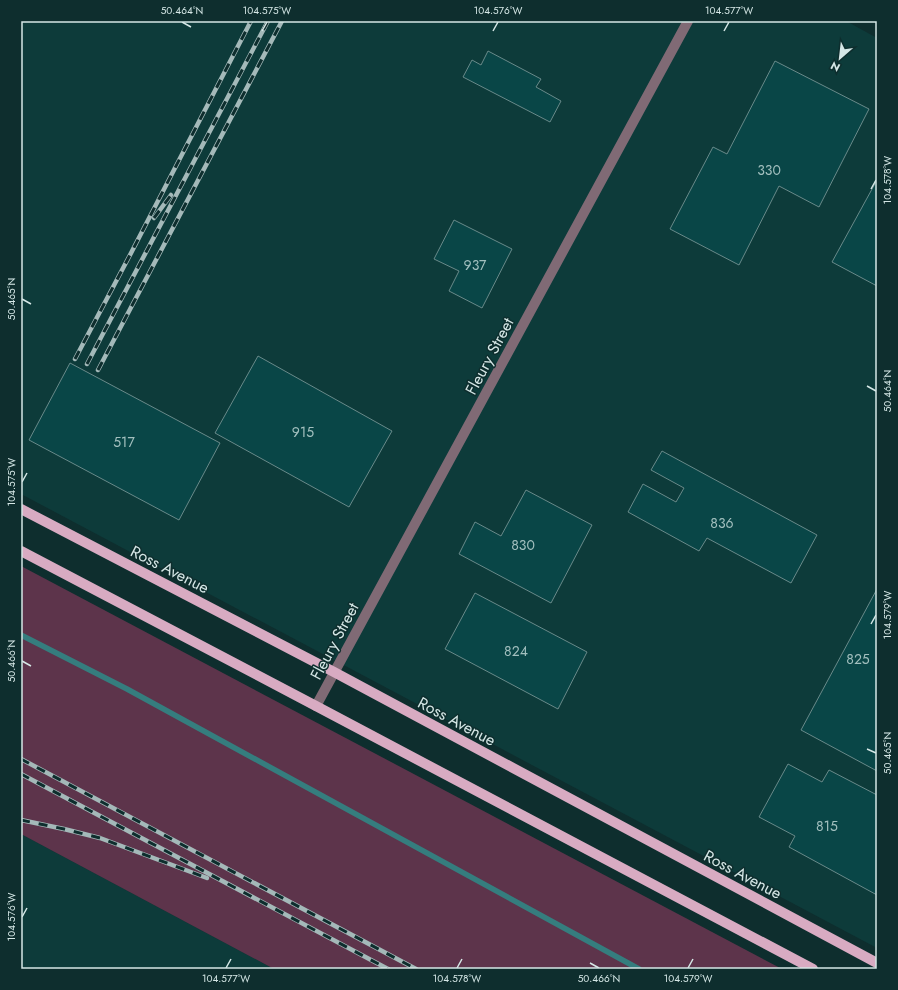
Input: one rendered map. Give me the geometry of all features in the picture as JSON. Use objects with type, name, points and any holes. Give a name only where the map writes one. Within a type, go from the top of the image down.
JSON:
[{"type":"main road","name":"Ross Avenue","points":[[21,509],[334,672],[877,963]]},
{"type":"main road","points":[[21,551],[813,969]]},
{"type":"street","name":"Fleury Street","points":[[316,706],[688,21]]},
{"type":"shaded area","points":[[21,21],[846,21],[877,38],[877,948],[21,494]]},
{"type":"shaded area","points":[[21,566],[782,969],[274,969],[21,834]]},
{"type":"shaded area","points":[[21,834],[274,969],[21,969]]},
{"type":"building","points":[[488,51],[541,79],[536,87],[561,101],[550,122],[463,77],[472,60],[481,65]]},
{"type":"building","points":[[775,61],[869,109],[819,207],[779,186],[739,265],[670,229],[713,147],[727,154]]},
{"type":"building","points":[[877,180],[877,286],[832,262]]},
{"type":"building","points":[[454,220],[512,249],[482,308],[449,291],[459,271],[434,259]]},
{"type":"building","points":[[258,356],[392,431],[349,507],[215,433]]},
{"type":"building","points":[[70,363],[220,443],[179,520],[29,440]]},
{"type":"building","points":[[662,451],[817,535],[791,583],[707,538],[699,551],[628,512],[643,484],[676,502],[684,488],[651,470]]},
{"type":"building","points":[[526,490],[592,525],[551,603],[459,554],[475,522],[501,536]]},
{"type":"building","points":[[877,589],[877,771],[801,730]]},
{"type":"building","points":[[475,593],[587,652],[558,709],[445,649]]},
{"type":"building","points":[[788,764],[822,782],[829,770],[877,795],[877,895],[789,847],[795,836],[759,817]]},
{"type":"waterway","points":[[21,635],[127,689],[639,969]]},
{"type":"railway","points":[[75,359],[251,21]]},
{"type":"railway","points":[[87,364],[268,21]]},
{"type":"railway","points":[[98,370],[282,21]]},
{"type":"railway","points":[[154,218],[171,195]]},
{"type":"railway","points":[[21,759],[416,969]]},
{"type":"railway","points":[[21,774],[388,969]]},
{"type":"railway","points":[[21,820],[100,838],[207,878]]}]
